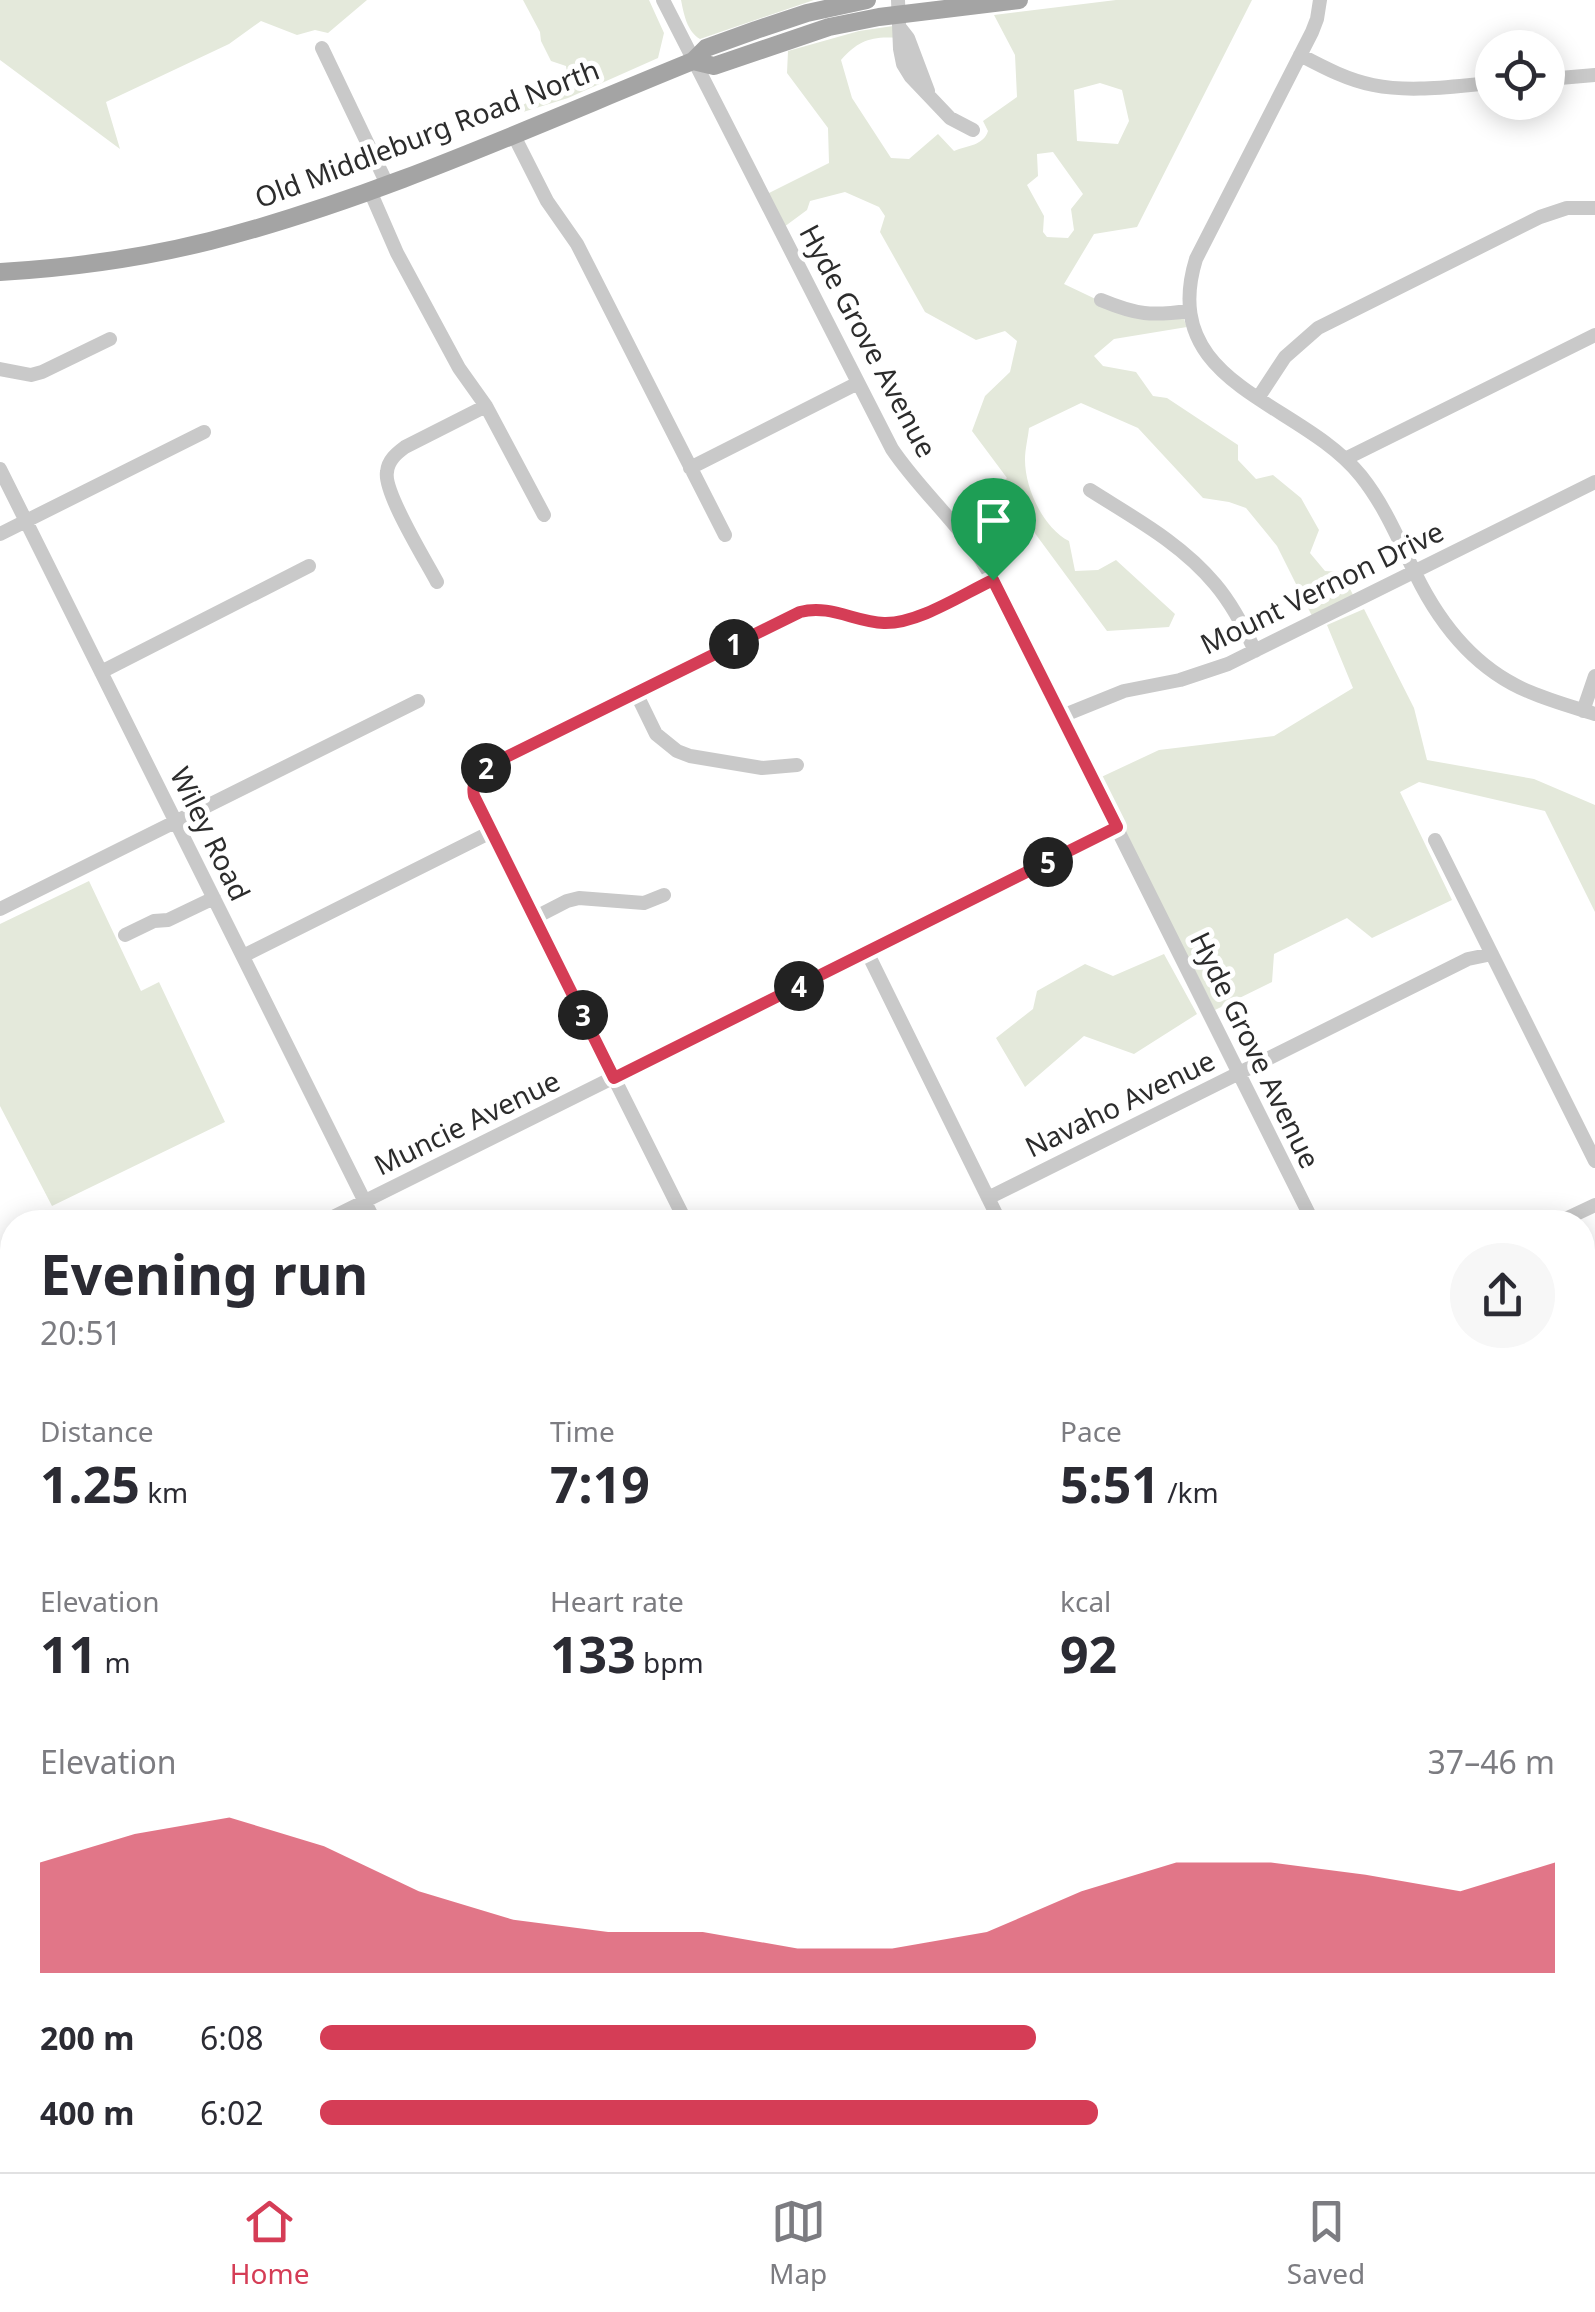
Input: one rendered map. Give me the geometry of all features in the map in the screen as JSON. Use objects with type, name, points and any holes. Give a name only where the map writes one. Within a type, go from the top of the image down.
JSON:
[{"type":"main road","name":"Old Middleburg Road North","points":[[0,272],[52,269],[189,246],[288,219],[378,188],[693,61],[706,48],[807,13],[867,0]]},
{"type":"main road","name":"Old Middleburg Road North","points":[[693,61],[714,66],[828,27],[1019,0]]},
{"type":"street","name":"Hyde Grove Avenue","points":[[663,0],[878,423],[908,473],[971,542],[993,580],[1307,1210]]},
{"type":"street","points":[[1320,0],[1317,18],[1300,55],[1190,276],[1189,311],[1199,342],[1228,378],[1318,436],[1360,475],[1385,512],[1442,622],[1476,659],[1526,691],[1589,712],[1595,676]]},
{"type":"street","points":[[899,14],[901,56],[911,76],[950,118],[973,130]]},
{"type":"street","points":[[322,48],[378,188],[388,233],[458,368],[486,406],[544,515]]},
{"type":"street","points":[[1300,55],[1372,85],[1424,88],[1475,84]]},
{"type":"street","points":[[1565,77],[1595,75]]},
{"type":"street","points":[[512,134],[576,244],[725,535]]},
{"type":"street","points":[[1258,398],[1300,341],[1335,318],[1540,217],[1567,208],[1595,208]]},
{"type":"street","points":[[1101,300],[1152,316],[1189,311]]},
{"type":"street","points":[[1345,459],[1595,336]]},
{"type":"street","points":[[0,369],[42,372],[110,339]]},
{"type":"street","points":[[690,468],[858,383]]},
{"type":"street","points":[[436,582],[389,490],[387,470],[406,446],[486,406]]},
{"type":"street","points":[[0,534],[204,432]]},
{"type":"street","name":"Wiley Road","points":[[0,468],[368,1210]]},
{"type":"street","name":"Mount Vernon Drive","points":[[1062,716],[1124,690],[1208,672],[1595,482]]},
{"type":"street","points":[[1090,490],[1154,530],[1196,563],[1231,605],[1255,650]]},
{"type":"street","points":[[101,672],[309,566]]},
{"type":"street","points":[[680,1210],[491,832],[474,796],[474,781],[482,769],[800,612],[820,608],[880,623],[904,621],[993,580]]},
{"type":"street","points":[[636,693],[656,734],[677,751],[762,768],[797,764]]},
{"type":"street","points":[[0,909],[418,701]]},
{"type":"street","name":"Muncie Avenue","points":[[347,1210],[1117,827]]},
{"type":"street","points":[[243,956],[491,832]]},
{"type":"street","points":[[1435,840],[1595,1160]]},
{"type":"street","points":[[534,918],[579,898],[644,903],[664,896]]},
{"type":"street","points":[[125,935],[214,898]]},
{"type":"street","points":[[867,952],[994,1210]]},
{"type":"street","name":"Navaho Avenue","points":[[988,1198],[1468,960],[1492,954]]},
{"type":"shaded area","points":[[0,0],[367,0],[328,33],[315,30],[297,35],[261,21],[229,44],[106,102],[120,149],[0,60]]},
{"type":"shaded area","points":[[523,0],[649,0],[664,33],[658,58],[568,98],[520,113],[517,108],[568,81],[566,66],[551,61]]},
{"type":"shaded area","points":[[681,0],[814,0],[700,39],[689,27]]},
{"type":"shaded area","points":[[1116,0],[1252,0],[1137,227],[1094,234],[1064,284],[1127,314],[1183,317],[1187,327],[1114,339],[1094,356],[1103,366],[1136,372],[1153,396],[1167,398],[1238,445],[1238,460],[1256,479],[1273,475],[1301,498],[1319,530],[1310,553],[1325,571],[1342,572],[1353,595],[1312,616],[1277,546],[1246,508],[1203,498],[1138,428],[1081,403],[1029,428],[1025,460],[1032,495],[1051,527],[1069,541],[1075,571],[1098,570],[1116,560],[1175,614],[1169,627],[1107,631],[1020,513],[995,522],[976,540],[957,519],[1007,478],[972,431],[985,396],[1010,372],[1017,341],[1005,331],[976,340],[925,312],[880,232],[885,216],[879,207],[845,192],[810,201],[807,210],[784,227],[767,194],[829,163],[828,128],[787,73],[788,51],[859,31],[893,26],[897,38],[866,41],[841,60],[852,98],[891,158],[909,159],[938,134],[954,151],[979,142],[988,131],[983,121],[1017,97],[1015,55],[994,15]],"holes":[[[1100,83],[1122,90],[1129,121],[1118,144],[1077,141],[1074,90]],[[1053,152],[1083,194],[1071,209],[1074,230],[1068,238],[1047,237],[1043,232],[1044,216],[1027,185],[1038,176],[1037,154]]]},
{"type":"shaded area","points":[[1364,609],[1414,708],[1427,760],[1534,779],[1595,805],[1595,912],[1545,811],[1419,782],[1400,792],[1452,900],[1372,938],[1347,918],[1274,954],[1272,982],[1215,1010],[1097,779],[1159,750],[1274,736],[1353,688],[1327,625]]},
{"type":"shaded area","points":[[89,881],[141,991],[159,982],[225,1122],[52,1206],[0,1106],[0,924]]},
{"type":"shaded area","points":[[1164,954],[1197,1014],[1134,1054],[1084,1036],[1025,1087],[996,1038],[1033,1009],[1037,991],[1085,964],[1113,976]]},
{"type":"route","points":[[993,580],[1117,827],[614,1078],[474,796],[477,775],[482,769],[800,612],[820,608],[893,623],[913,618],[993,580]]}]
